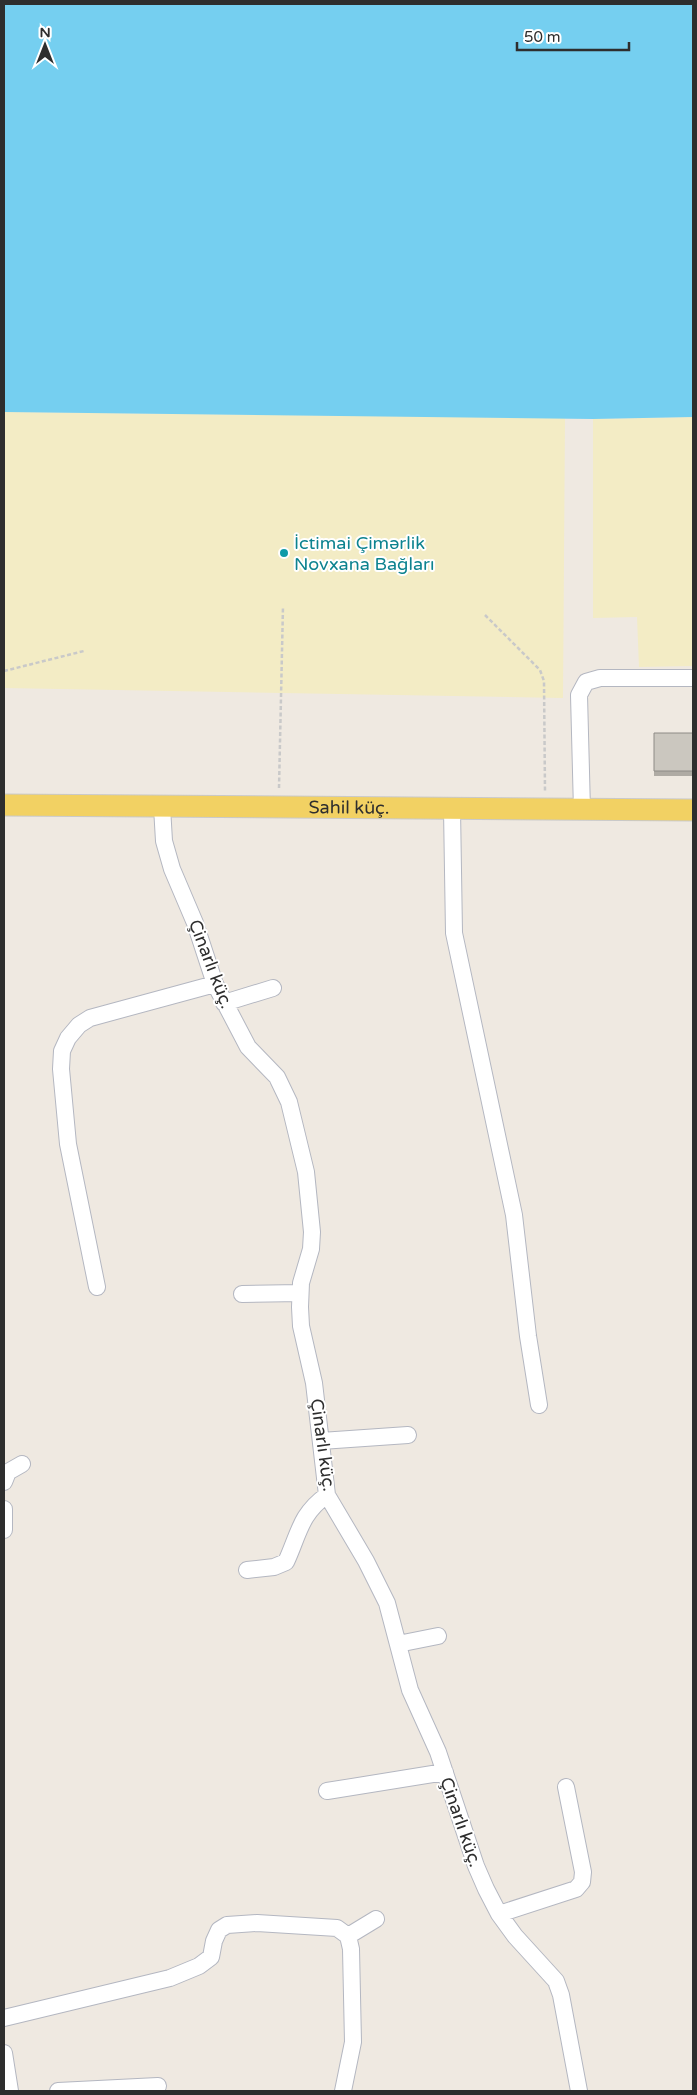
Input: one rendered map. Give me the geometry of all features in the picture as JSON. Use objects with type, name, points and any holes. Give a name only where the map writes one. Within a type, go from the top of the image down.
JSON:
[{"type":"main road","name":"Sahil küç.","points":[[4,805],[693,810]]},
{"type":"street","points":[[582,810],[579,695],[586,682],[600,678],[693,678]]},
{"type":"street","name":"Çinarlı küç.","points":[[162,807],[164,841],[172,869],[196,923],[215,984],[248,1047],[276,1077],[289,1102],[306,1172],[312,1232],[311,1249],[300,1293],[301,1326],[314,1383],[328,1495],[379,1586],[390,1612],[410,1690],[445,1772],[476,1866],[499,1914],[515,1936],[556,1981],[563,2004],[579,2091]]},
{"type":"street","points":[[452,809],[454,933],[514,1215],[528,1336],[540,1405]]},
{"type":"street","points":[[97,1287],[68,1144],[61,1069],[62,1051],[79,1024],[90,1018],[215,984]]},
{"type":"street","points":[[224,1002],[273,988]]},
{"type":"street","points":[[242,1294],[300,1293]]},
{"type":"street","points":[[321,1441],[408,1435]]},
{"type":"street","points":[[4,1482],[8,1472],[22,1464]]},
{"type":"street","points":[[247,1570],[274,1567],[286,1562],[307,1514],[316,1503],[328,1495]]},
{"type":"street","points":[[4,1509],[4,1530]]},
{"type":"street","points":[[398,1644],[438,1636]]},
{"type":"street","points":[[328,1791],[445,1772]]},
{"type":"street","points":[[499,1914],[576,1889],[582,1882],[583,1872],[566,1787]]},
{"type":"street","points":[[348,1936],[376,1919]]},
{"type":"street","points":[[4,2018],[170,1978],[198,1966],[211,1957],[214,1941],[219,1930],[227,1925],[258,1923],[337,1928],[348,1936],[351,1949],[354,2042],[343,2091]]},
{"type":"street","points":[[4,2054],[10,2091]]},
{"type":"street","points":[[58,2091],[158,2086]]},
{"type":"path","points":[[279,807],[283,606]]},
{"type":"path","points":[[484,615],[540,670],[544,681],[545,809]]},
{"type":"path","points":[[4,670],[84,650]]},
{"type":"sand","name":"İctimai Çimərlik Novxana Bağları","points":[[4,412],[565,418],[563,698],[4,688]]},
{"type":"sand","points":[[693,417],[693,666],[639,667],[637,617],[593,618],[593,419]]},
{"type":"water","points":[[4,4],[693,4],[693,417],[593,419],[4,412]]},
{"type":"building","points":[[654,733],[693,733],[693,771],[654,771]]},
{"type":"place","name":"İctimai Çimərlik Novxana Bağları","points":[[284,553]]}]
